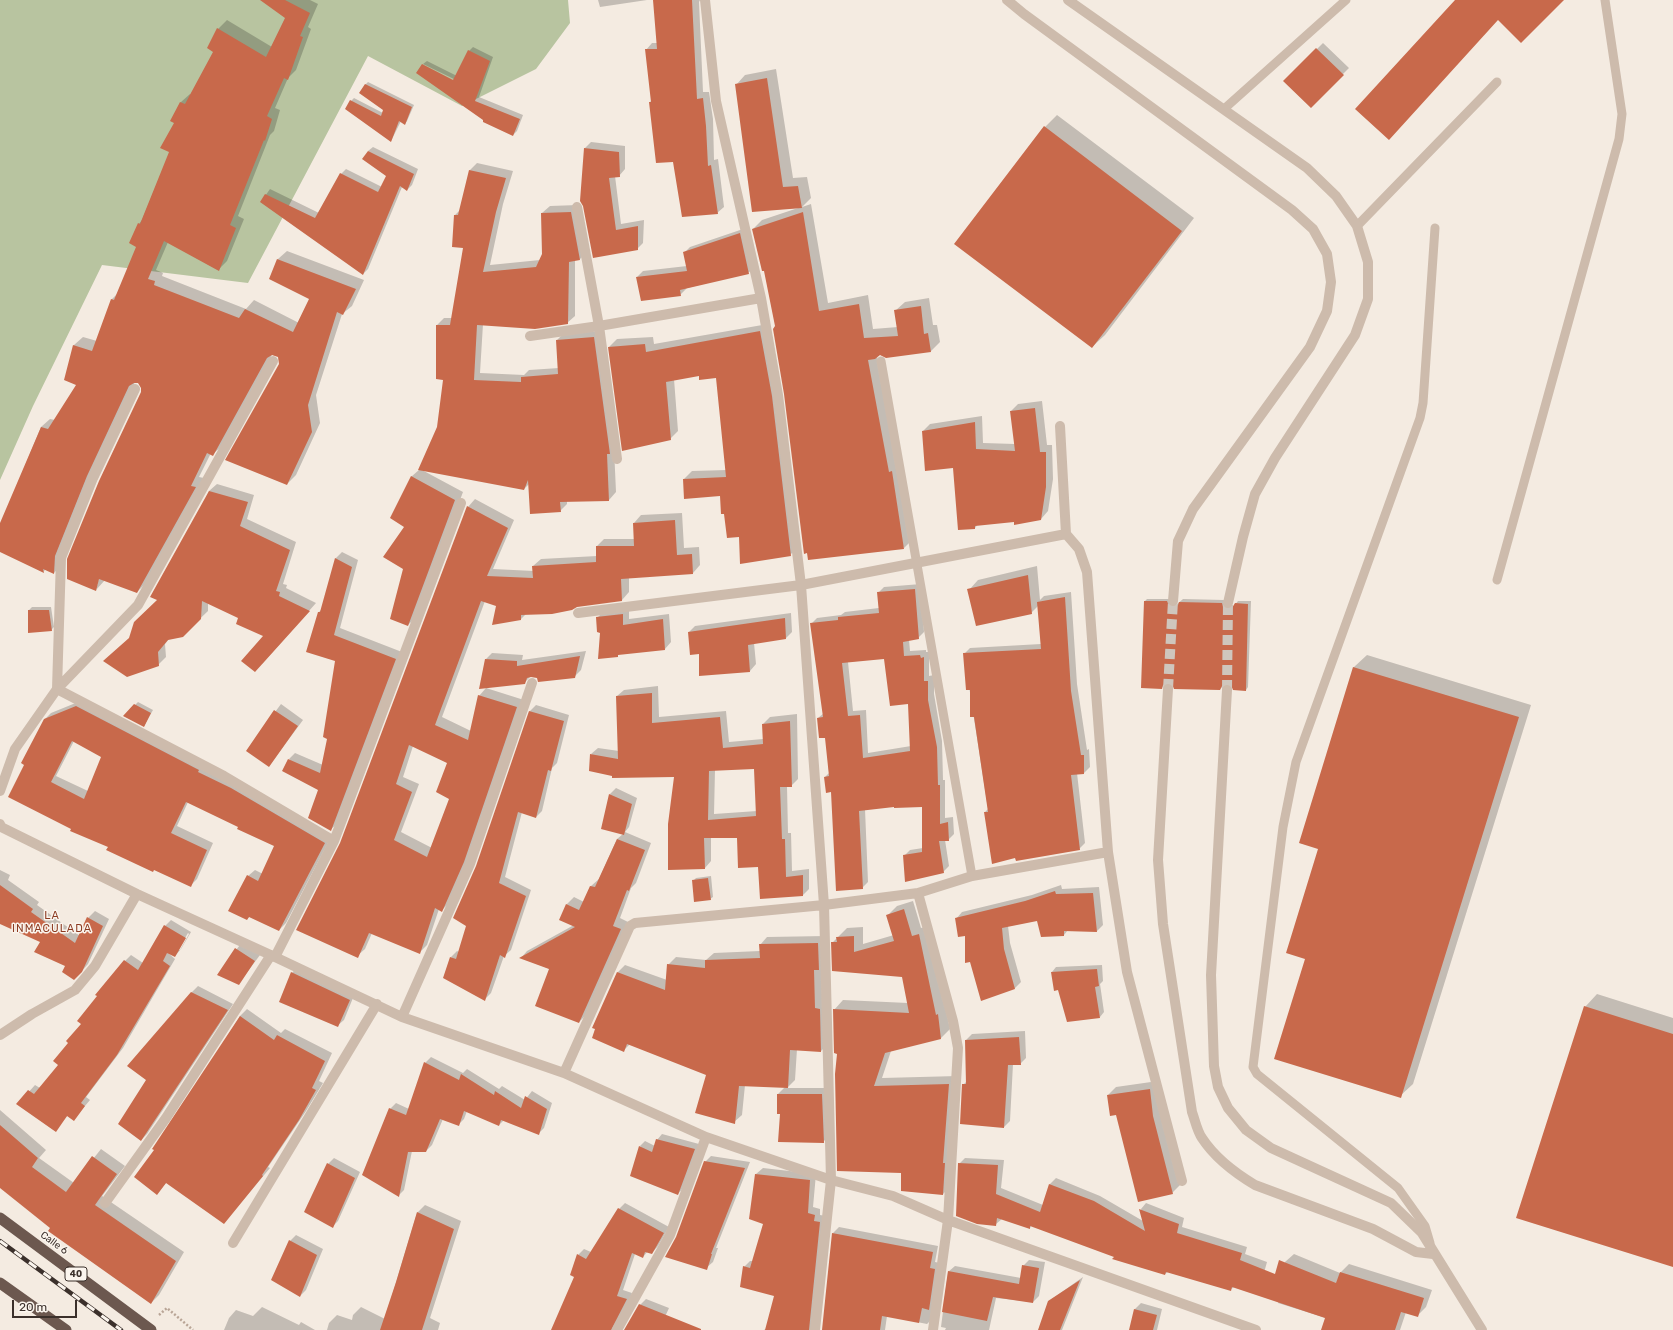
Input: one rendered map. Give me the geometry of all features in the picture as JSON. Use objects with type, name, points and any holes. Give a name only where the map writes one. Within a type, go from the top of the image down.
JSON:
[{"type":"highway","name":"Calle 6","points":[[0,1218],[151,1330]]},
{"type":"highway","points":[[0,1283],[66,1330]]},
{"type":"street","points":[[705,0],[716,101],[761,298],[778,395],[802,585],[824,905],[831,1180],[815,1330]]},
{"type":"street","points":[[1007,0],[1292,210],[1313,229],[1327,254],[1331,282],[1327,311],[1310,347],[1193,509],[1178,541],[1173,601]]},
{"type":"street","points":[[1068,0],[1307,168],[1336,196],[1358,226],[1368,262],[1368,299],[1355,335],[1275,458],[1255,494],[1243,537],[1228,603]]},
{"type":"street","points":[[577,207],[599,326],[617,459]]},
{"type":"street","points":[[530,336],[599,326],[761,298]]},
{"type":"street","points":[[0,791],[15,749],[57,689],[138,605],[273,361]]},
{"type":"street","points":[[57,689],[61,558],[93,478],[135,389]]},
{"type":"street","points":[[1060,426],[1066,534],[1079,549],[1087,572],[1108,852],[1127,972],[1182,1181]]},
{"type":"street","points":[[105,1203],[166,1118],[273,956],[334,841],[461,503]]},
{"type":"street","points":[[578,613],[802,585],[1066,534]]},
{"type":"street","points":[[402,1017],[470,864],[532,683]]},
{"type":"street","points":[[57,689],[224,776],[334,841]]},
{"type":"street","points":[[1168,689],[1158,860],[1163,924],[1192,1112],[1202,1138],[1218,1157],[1237,1174],[1255,1185],[1373,1229],[1416,1252],[1433,1254]]},
{"type":"street","points":[[1227,690],[1211,975],[1214,1066],[1218,1087],[1228,1108],[1246,1130],[1271,1148],[1391,1203],[1422,1233],[1433,1254],[1482,1330]]},
{"type":"street","points":[[0,824],[1,827],[137,894],[377,1004],[402,1017],[564,1073],[706,1137],[831,1180],[893,1196],[948,1220],[1256,1330]]},
{"type":"street","points":[[564,1073],[630,926],[635,923],[824,905],[918,893],[972,876],[1108,852]]},
{"type":"street","points":[[918,893],[953,1021],[958,1048],[948,1220],[933,1330]]},
{"type":"street","points":[[0,1034],[75,990],[95,966],[137,894]]},
{"type":"street","points":[[233,1243],[377,1004]]},
{"type":"street","points":[[617,1330],[670,1235],[706,1137]]},
{"type":"lane","points":[[1224,109],[1346,0]]},
{"type":"lane","points":[[1497,580],[1619,139],[1622,114],[1605,0]]},
{"type":"lane","points":[[1358,226],[1497,82]]},
{"type":"lane","points":[[1433,1254],[1425,1226],[1398,1188],[1257,1074],[1253,1067],[1283,827],[1296,762],[1420,418],[1423,403],[1435,228]]},
{"type":"lane","points":[[881,361],[972,876]]},
{"type":"path","points":[[167,1308],[193,1330]]},
{"type":"green space","points":[[0,0],[568,0],[570,23],[536,69],[462,106],[368,56],[248,283],[102,265],[33,406],[0,480]]},
{"type":"building","points":[[260,0],[285,0],[310,13],[300,36],[303,37],[288,80],[284,78],[267,116],[272,119],[265,141],[264,140],[230,225],[236,228],[219,271],[164,241],[148,279],[155,281],[154,285],[239,318],[245,309],[293,332],[309,299],[269,279],[277,259],[356,289],[343,315],[337,312],[308,405],[312,432],[287,485],[225,460],[279,364],[278,357],[272,355],[267,358],[213,456],[207,453],[191,486],[196,487],[137,593],[99,579],[96,591],[67,579],[67,559],[99,481],[141,392],[141,388],[138,383],[134,383],[129,386],[87,476],[55,556],[54,574],[43,569],[44,573],[0,552],[0,523],[41,427],[48,429],[76,385],[64,380],[73,345],[92,351],[111,299],[114,300],[136,247],[129,243],[138,223],[140,224],[169,152],[160,148],[174,123],[170,121],[180,102],[185,104],[213,52],[207,48],[217,28],[266,57],[285,18]]},
{"type":"building","points":[[653,0],[692,0],[697,99],[703,98],[708,166],[711,165],[718,214],[682,217],[673,162],[656,163],[645,49],[657,49]]},
{"type":"building","points":[[1455,0],[1564,0],[1521,43],[1498,20],[1389,140],[1355,109]]},
{"type":"building","points":[[1316,48],[1344,75],[1311,108],[1283,81]]},
{"type":"building","points":[[468,50],[490,61],[475,101],[520,119],[513,136],[483,122],[483,120],[416,73],[422,64],[453,80]]},
{"type":"building","points":[[767,78],[783,187],[798,186],[802,208],[752,212],[735,84]]},
{"type":"building","points":[[365,84],[412,107],[405,125],[399,121],[391,142],[345,109],[350,100],[381,116],[383,110],[359,93]]},
{"type":"building","points":[[1044,126],[1182,231],[1092,348],[954,244]]},
{"type":"building","points":[[584,148],[619,152],[620,177],[609,178],[616,230],[638,226],[638,250],[593,258],[583,206],[580,201]]},
{"type":"building","points":[[368,151],[414,174],[407,191],[400,186],[363,275],[260,202],[265,194],[315,218],[340,173],[378,192],[386,176],[362,159]]},
{"type":"building","points":[[469,170],[506,178],[496,212],[483,272],[536,267],[542,254],[541,213],[571,212],[580,260],[569,262],[568,324],[535,329],[477,325],[474,380],[521,382],[521,377],[558,374],[556,340],[594,337],[610,454],[607,454],[609,501],[560,502],[561,512],[530,514],[528,480],[524,490],[418,470],[437,427],[443,380],[436,379],[436,325],[450,325],[463,248],[452,247],[454,215],[458,215]]},
{"type":"building","points":[[803,212],[819,311],[859,304],[864,338],[898,336],[894,310],[921,306],[924,334],[928,333],[931,352],[886,358],[880,355],[875,359],[868,360],[889,472],[892,471],[904,549],[808,560],[807,553],[804,554],[784,394],[773,329],[775,326],[764,271],[762,271],[752,229]]},
{"type":"building","points":[[740,233],[749,274],[680,290],[681,296],[641,301],[636,277],[687,271],[683,252]]},
{"type":"building","points":[[760,331],[772,396],[791,556],[740,564],[739,537],[727,538],[724,514],[721,514],[720,496],[684,499],[683,479],[726,477],[716,378],[699,380],[699,376],[666,382],[671,440],[622,451],[608,347],[645,344],[646,352]]},
{"type":"building","points":[[1035,408],[1040,452],[1046,452],[1046,487],[1041,520],[1014,525],[1014,522],[975,526],[975,529],[958,530],[953,468],[925,471],[922,431],[975,422],[976,449],[1015,451],[1010,411]]},
{"type":"building","points":[[411,476],[455,500],[408,626],[390,619],[403,569],[383,557],[404,527],[390,518]]},
{"type":"building","points":[[209,491],[248,502],[240,526],[290,550],[276,591],[280,592],[279,596],[310,611],[255,672],[241,661],[263,636],[236,624],[238,618],[202,601],[201,619],[183,637],[168,640],[158,652],[159,666],[127,677],[103,661],[129,638],[134,622],[157,600],[150,597]]},
{"type":"building","points":[[467,506],[508,528],[487,576],[533,578],[532,566],[596,562],[596,546],[634,546],[633,523],[675,520],[677,555],[692,554],[693,574],[621,579],[622,601],[577,607],[572,610],[552,614],[521,615],[521,620],[492,625],[496,606],[481,601],[435,725],[468,740],[478,695],[517,707],[464,862],[442,912],[435,908],[420,954],[369,933],[358,958],[296,930],[340,843]],"holes":[[[409,745],[447,763],[436,792],[449,799],[427,857],[394,840],[412,792],[396,784]]]},
{"type":"building","points":[[335,558],[352,567],[334,635],[396,659],[331,831],[308,818],[318,790],[282,771],[288,759],[320,773],[327,739],[323,737],[335,661],[306,652],[318,612],[320,612]]},
{"type":"building","points":[[1028,575],[1032,614],[976,626],[967,589]]},
{"type":"building","points":[[915,589],[919,639],[903,642],[904,656],[920,655],[921,658],[924,657],[924,681],[928,681],[928,700],[937,747],[938,785],[940,785],[940,824],[948,822],[949,841],[939,841],[944,873],[905,882],[903,855],[922,852],[922,807],[894,807],[859,811],[863,889],[836,891],[831,792],[826,793],[824,777],[829,776],[825,738],[819,738],[817,718],[823,717],[810,623],[838,620],[838,617],[879,613],[877,592]],"holes":[[[884,659],[890,706],[908,704],[910,751],[863,758],[860,715],[848,716],[842,663]]]},
{"type":"building","points":[[1065,597],[1071,691],[1081,755],[1084,755],[1084,774],[1071,775],[1080,850],[1016,861],[1015,858],[992,864],[984,812],[988,812],[974,717],[970,717],[970,690],[966,690],[963,653],[1041,649],[1037,602]]},
{"type":"building","points":[[1144,601],[1167,601],[1169,606],[1173,607],[1178,605],[1179,602],[1222,603],[1223,607],[1227,609],[1232,608],[1235,603],[1248,604],[1246,691],[1233,690],[1231,685],[1227,684],[1222,686],[1220,690],[1174,689],[1172,684],[1168,683],[1163,685],[1162,689],[1141,688]]},
{"type":"building","points":[[28,610],[49,610],[52,631],[28,633]]},
{"type":"building","points":[[623,614],[623,625],[663,619],[665,650],[618,655],[618,657],[598,659],[600,633],[597,632],[596,617]]},
{"type":"building","points":[[785,618],[786,639],[748,645],[750,672],[699,676],[699,654],[690,655],[688,632]]},
{"type":"building","points":[[580,656],[575,678],[538,682],[537,678],[531,677],[527,678],[525,684],[479,689],[485,659],[517,661],[517,666]]},
{"type":"building","points":[[1353,667],[1519,717],[1401,1098],[1274,1059],[1305,959],[1286,953],[1318,849],[1299,843]]},
{"type":"building","points":[[652,693],[652,723],[720,717],[723,748],[763,744],[762,724],[790,721],[792,787],[780,787],[782,839],[785,839],[786,877],[803,875],[803,896],[760,899],[758,867],[738,868],[737,838],[704,838],[705,869],[668,870],[668,824],[674,777],[612,778],[612,776],[589,771],[590,754],[618,759],[616,696]],"holes":[[[754,769],[756,816],[708,820],[709,771]]]},
{"type":"building","points":[[134,704],[151,713],[144,727],[123,716]]},
{"type":"building","points":[[76,706],[199,770],[198,772],[231,788],[325,843],[279,931],[249,917],[247,920],[228,911],[247,875],[258,881],[274,846],[237,829],[238,827],[186,802],[171,833],[207,850],[191,887],[154,870],[153,872],[106,850],[108,847],[70,831],[71,829],[8,797],[24,765],[21,763],[44,719]],"holes":[[[72,741],[101,757],[84,799],[51,782]]]},
{"type":"building","points":[[274,710],[298,726],[269,767],[246,751]]},
{"type":"building","points":[[529,711],[564,721],[551,771],[548,770],[536,818],[518,812],[499,883],[526,896],[505,958],[500,955],[485,1001],[443,978],[450,957],[456,959],[466,926],[453,918],[476,866]]},
{"type":"building","points":[[609,794],[632,804],[624,835],[601,829]]},
{"type":"building","points":[[617,839],[645,850],[613,926],[621,929],[579,1023],[535,1006],[549,969],[519,958],[575,927],[559,920],[566,904],[579,910],[590,886],[595,887]]},
{"type":"building","points":[[708,878],[711,900],[694,902],[692,880]]},
{"type":"building","points":[[0,885],[33,909],[31,912],[75,943],[87,917],[103,926],[82,972],[74,980],[62,972],[65,966],[34,952],[40,942],[0,924]]},
{"type":"building","points":[[1055,891],[1056,894],[1093,893],[1097,932],[1064,931],[1064,936],[1041,937],[1037,921],[1002,928],[1004,949],[1015,989],[981,1001],[970,962],[965,963],[965,936],[958,937],[955,918],[1025,901]]},
{"type":"building","points":[[904,909],[912,936],[919,934],[936,1015],[938,1014],[941,1039],[885,1053],[874,1086],[949,1084],[943,1163],[945,1163],[943,1195],[901,1191],[901,1173],[837,1171],[835,1074],[837,1054],[834,1053],[833,1009],[909,1013],[902,977],[832,971],[831,942],[837,942],[836,937],[854,936],[854,952],[894,941],[886,915]]},
{"type":"building","points":[[164,925],[186,938],[175,957],[167,953],[163,961],[170,966],[117,1055],[81,1103],[85,1106],[74,1121],[67,1116],[56,1132],[16,1104],[28,1090],[34,1094],[58,1065],[53,1061],[68,1043],[66,1041],[81,1024],[77,1021],[97,996],[95,995],[124,960],[138,970]]},
{"type":"building","points":[[818,943],[819,970],[814,970],[815,1008],[820,1009],[821,1052],[790,1050],[788,1088],[739,1086],[735,1124],[695,1113],[706,1075],[627,1044],[624,1052],[592,1038],[595,1029],[592,1028],[617,972],[665,990],[667,964],[705,968],[705,960],[760,958],[759,944]]},
{"type":"building","points":[[235,948],[255,961],[239,985],[217,975]]},
{"type":"building","points":[[1097,969],[1099,986],[1095,987],[1100,1018],[1067,1022],[1058,990],[1054,991],[1051,972]]},
{"type":"building","points":[[291,972],[350,1000],[338,1027],[279,1002]]},
{"type":"building","points":[[191,992],[228,1010],[141,1141],[118,1124],[146,1080],[127,1066]]},
{"type":"building","points":[[1584,1006],[1673,1034],[1673,1267],[1516,1218]]},
{"type":"building","points":[[240,1016],[274,1040],[277,1035],[325,1061],[312,1088],[316,1090],[299,1120],[262,1175],[263,1176],[224,1224],[166,1183],[157,1195],[134,1177],[154,1150],[152,1149]]},
{"type":"building","points":[[1019,1037],[1021,1065],[1008,1065],[1004,1128],[960,1124],[962,1084],[966,1084],[965,1040]]},
{"type":"building","points":[[424,1062],[459,1080],[461,1074],[494,1095],[495,1091],[521,1108],[525,1096],[547,1109],[539,1135],[501,1120],[499,1126],[464,1111],[459,1126],[440,1119],[426,1152],[408,1152],[399,1197],[362,1175],[389,1108],[406,1115]]},
{"type":"building","points":[[1150,1089],[1153,1116],[1173,1194],[1138,1202],[1116,1115],[1110,1116],[1107,1095]]},
{"type":"building","points":[[777,1094],[822,1094],[824,1143],[778,1142],[780,1114],[777,1114]]},
{"type":"building","points":[[0,1125],[38,1158],[32,1167],[66,1192],[92,1156],[117,1174],[95,1205],[176,1261],[151,1304],[48,1231],[50,1228],[0,1188]]},
{"type":"building","points":[[656,1139],[695,1149],[678,1195],[630,1176],[639,1146],[652,1152]]},
{"type":"building","points":[[704,1161],[745,1168],[711,1254],[707,1270],[665,1257],[676,1237]]},
{"type":"building","points":[[327,1163],[355,1178],[333,1228],[304,1212]]},
{"type":"building","points":[[958,1163],[998,1165],[996,1194],[1040,1212],[1049,1184],[1094,1201],[1145,1231],[1139,1209],[1179,1224],[1177,1233],[1242,1253],[1240,1260],[1275,1274],[1279,1260],[1336,1283],[1340,1272],[1424,1298],[1418,1317],[1401,1312],[1395,1330],[1321,1330],[1325,1318],[1232,1287],[1231,1291],[1166,1272],[1165,1275],[1112,1259],[1114,1257],[1030,1226],[1030,1229],[997,1218],[996,1226],[977,1224],[956,1216]]},
{"type":"building","points":[[755,1174],[810,1180],[808,1213],[815,1215],[814,1221],[820,1222],[809,1330],[765,1330],[774,1296],[740,1287],[743,1266],[750,1268],[763,1224],[749,1219]]},
{"type":"building","points":[[618,1208],[664,1233],[652,1254],[645,1252],[643,1258],[632,1253],[617,1296],[627,1299],[611,1330],[551,1330],[574,1277],[570,1275],[577,1254],[586,1259]]},
{"type":"building","points":[[417,1212],[454,1229],[422,1330],[380,1330],[396,1282]]},
{"type":"building","points":[[832,1233],[933,1252],[930,1268],[935,1269],[929,1310],[922,1308],[919,1323],[882,1316],[880,1330],[822,1330]]},
{"type":"building","points":[[289,1240],[317,1255],[300,1297],[271,1280]]},
{"type":"building","points":[[1022,1265],[1039,1268],[1033,1303],[993,1297],[987,1321],[942,1312],[948,1271],[1019,1284]]},
{"type":"building","points":[[1080,1280],[1060,1330],[1038,1330],[1048,1301]]},
{"type":"building","points":[[639,1304],[701,1329],[701,1330],[624,1330]]},
{"type":"building","points":[[1134,1309],[1157,1315],[1153,1330],[1129,1330]]},
{"type":"tunnel","points":[[1168,689],[1173,601]]},
{"type":"tunnel","points":[[1227,690],[1228,603]]},
{"type":"railway","points":[[0,1241],[121,1330]]},
{"type":"district","name":"LA INMACULADA","points":[[52,922]]}]
